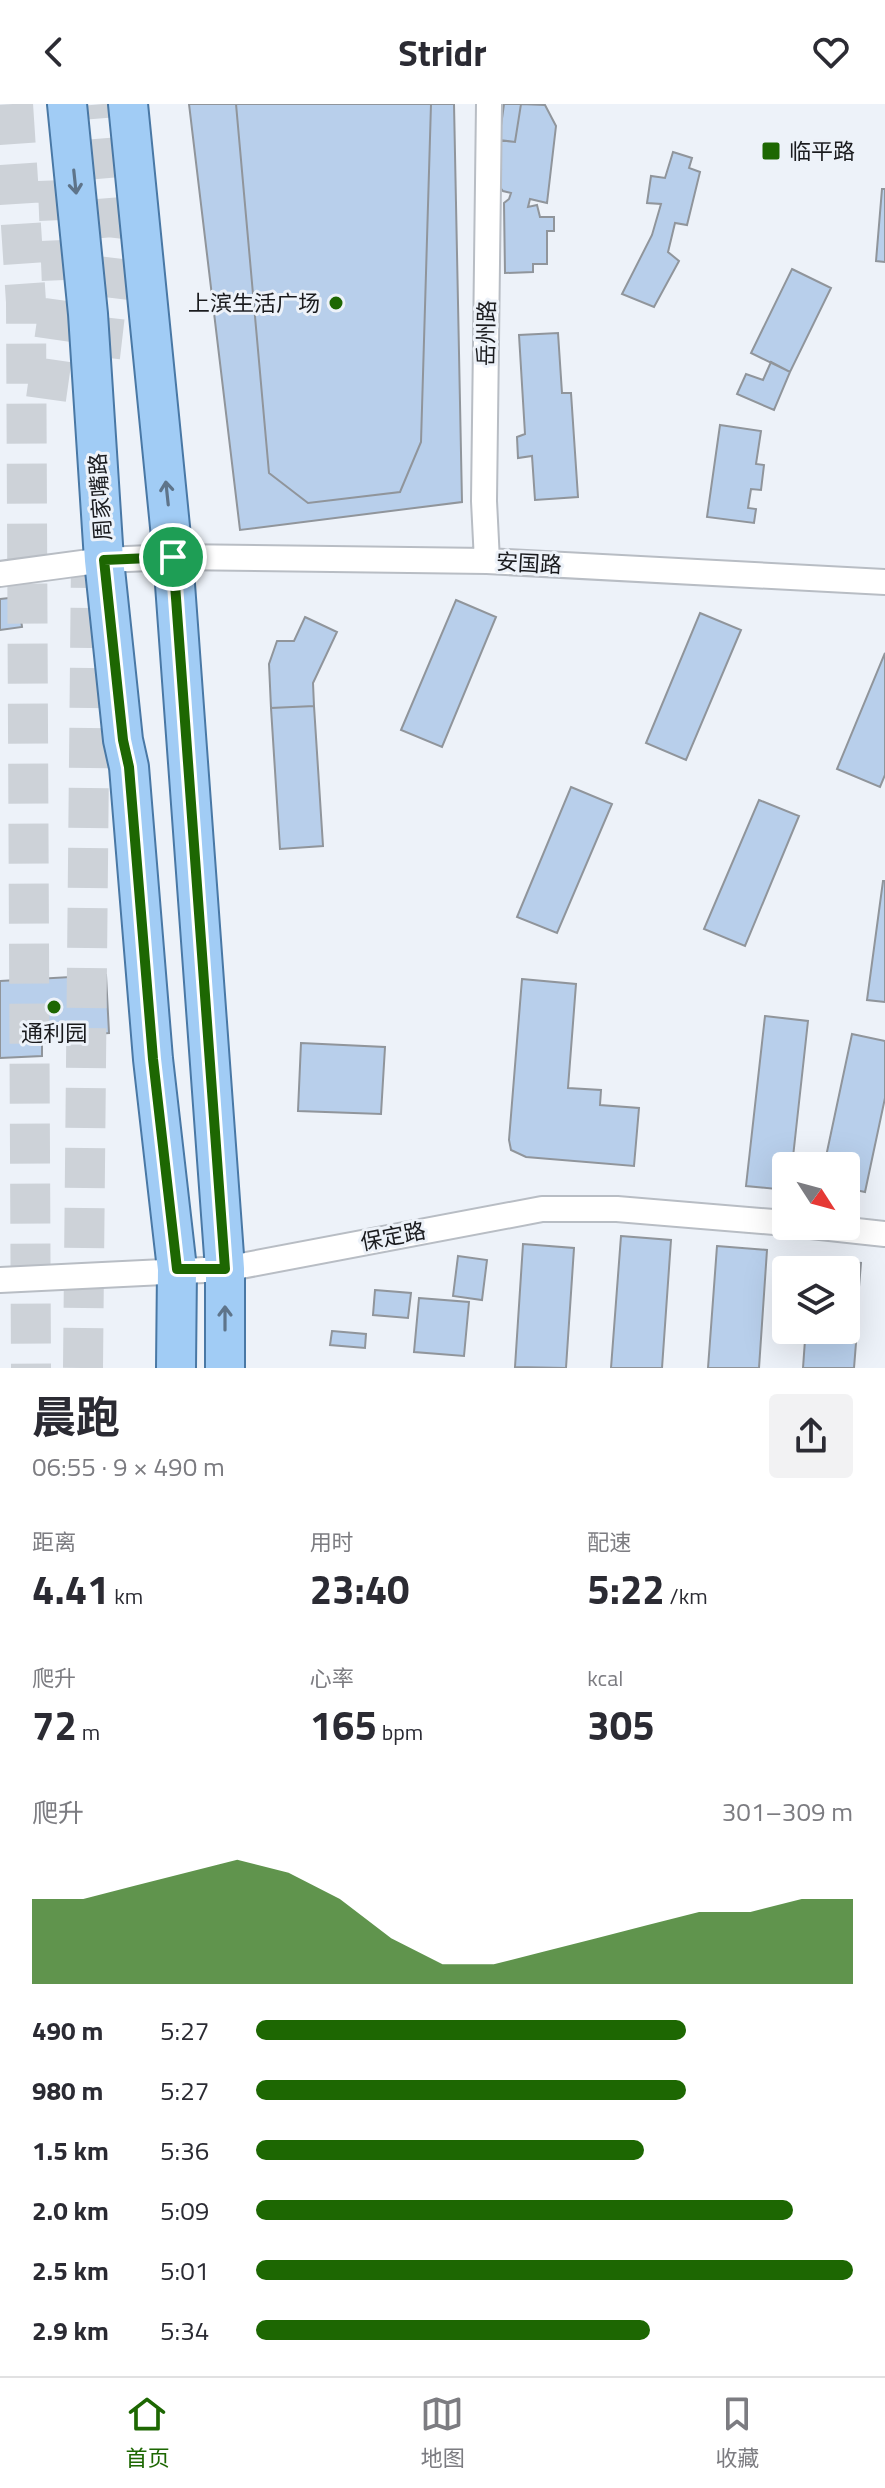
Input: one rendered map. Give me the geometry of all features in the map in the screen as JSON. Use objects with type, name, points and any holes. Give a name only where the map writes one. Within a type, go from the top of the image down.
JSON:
[{"type":"main road","name":"周家嘴路","points":[[67,104],[88,314],[104,560],[123,740],[129,767],[153,1059],[177,1269],[176,1368]]},
{"type":"main road","points":[[128,104],[173,557],[225,1269],[225,1368]]},
{"type":"street","name":"岳州路","points":[[487,561],[484,501],[489,104]]},
{"type":"street","name":"安国路","points":[[104,560],[173,557],[487,561],[885,582]]},
{"type":"street","points":[[0,574],[104,560]]},
{"type":"street","name":"保定路","points":[[0,1280],[225,1269],[542,1209],[617,1209],[772,1222]]},
{"type":"street","points":[[860,1231],[885,1234]]},
{"type":"building","name":"上滨生活广场","points":[[189,104],[454,104],[462,502],[240,530]]},
{"type":"building","name":"上滨生活广场","points":[[236,104],[431,104],[421,442],[400,492],[308,503],[269,473]]},
{"type":"building","points":[[504,104],[521,104],[515,142],[499,140]]},
{"type":"building","points":[[521,104],[545,105],[556,126],[547,203],[530,199],[528,207],[537,205],[540,217],[554,217],[554,231],[547,231],[547,264],[533,264],[533,272],[505,273],[504,203],[511,193],[499,186],[501,170],[495,169],[499,140],[515,142]]},
{"type":"building","points":[[673,152],[692,158],[689,168],[700,172],[687,225],[675,223],[668,252],[679,261],[654,307],[622,294],[652,235],[661,204],[647,203],[651,176],[665,178]]},
{"type":"building","points":[[882,189],[885,189],[885,262],[876,261]]},
{"type":"building","points":[[792,269],[831,288],[790,372],[751,353]]},
{"type":"building","points":[[558,333],[562,393],[571,393],[578,497],[535,500],[532,456],[518,458],[517,437],[525,434],[519,335]]},
{"type":"building","points":[[771,362],[790,372],[774,410],[737,394],[746,374],[763,380]]},
{"type":"building","points":[[720,425],[761,431],[756,464],[764,465],[761,490],[751,489],[748,508],[756,509],[754,523],[707,517]]},
{"type":"building","points":[[18,597],[22,627],[0,630],[0,599]]},
{"type":"building","points":[[456,600],[496,617],[442,747],[401,730]]},
{"type":"building","points":[[700,613],[741,630],[686,760],[646,743]]},
{"type":"building","points":[[305,617],[337,632],[313,683],[314,706],[271,708],[269,664],[277,641],[294,641]]},
{"type":"building","points":[[885,653],[885,775],[880,787],[837,769]]},
{"type":"building","points":[[314,706],[323,846],[280,849],[271,708]]},
{"type":"building","points":[[571,787],[612,804],[557,933],[517,917]]},
{"type":"building","points":[[759,800],[799,816],[745,946],[704,929]]},
{"type":"building","points":[[885,881],[885,1002],[867,1000]]},
{"type":"building","name":"通利园","points":[[106,975],[109,1033],[42,1037],[42,1056],[0,1058],[0,981]]},
{"type":"building","points":[[522,979],[576,984],[568,1088],[601,1090],[600,1105],[639,1108],[634,1166],[526,1157],[511,1150],[509,1140]]},
{"type":"building","points":[[765,1016],[808,1021],[794,1152],[772,1152],[772,1189],[746,1186]]},
{"type":"building","points":[[852,1034],[885,1041],[885,1098],[865,1192],[860,1191],[860,1152],[827,1152]]},
{"type":"building","points":[[301,1043],[385,1047],[381,1114],[298,1111]]},
{"type":"building","points":[[621,1236],[671,1240],[662,1368],[611,1368]]},
{"type":"building","points":[[523,1244],[574,1248],[566,1368],[515,1367]]},
{"type":"building","points":[[717,1246],[767,1250],[759,1368],[708,1368]]},
{"type":"building","points":[[458,1256],[487,1260],[482,1300],[453,1296]]},
{"type":"building","points":[[375,1290],[411,1293],[408,1318],[373,1315]]},
{"type":"building","points":[[419,1298],[469,1302],[464,1356],[414,1352]]},
{"type":"building","points":[[332,1331],[366,1334],[365,1348],[330,1345]]},
{"type":"building","points":[[805,1344],[856,1344],[854,1368],[803,1368]]},
{"type":"tunnel","points":[[13,104],[26,302],[31,1368]]},
{"type":"tunnel","points":[[100,357],[114,237],[103,104]]},
{"type":"tunnel","points":[[46,399],[62,286],[57,164]]},
{"type":"tunnel","points":[[83,1368],[91,560]]},
{"type":"place","name":"临平路","points":[[771,151]]},
{"type":"place","name":"上滨生活广场","points":[[336,303]]},
{"type":"place","name":"通利园","points":[[54,1007]]},
{"type":"route","points":[[173,557],[225,1269],[177,1269],[153,1059],[129,767],[123,740],[104,560],[173,557]]}]
